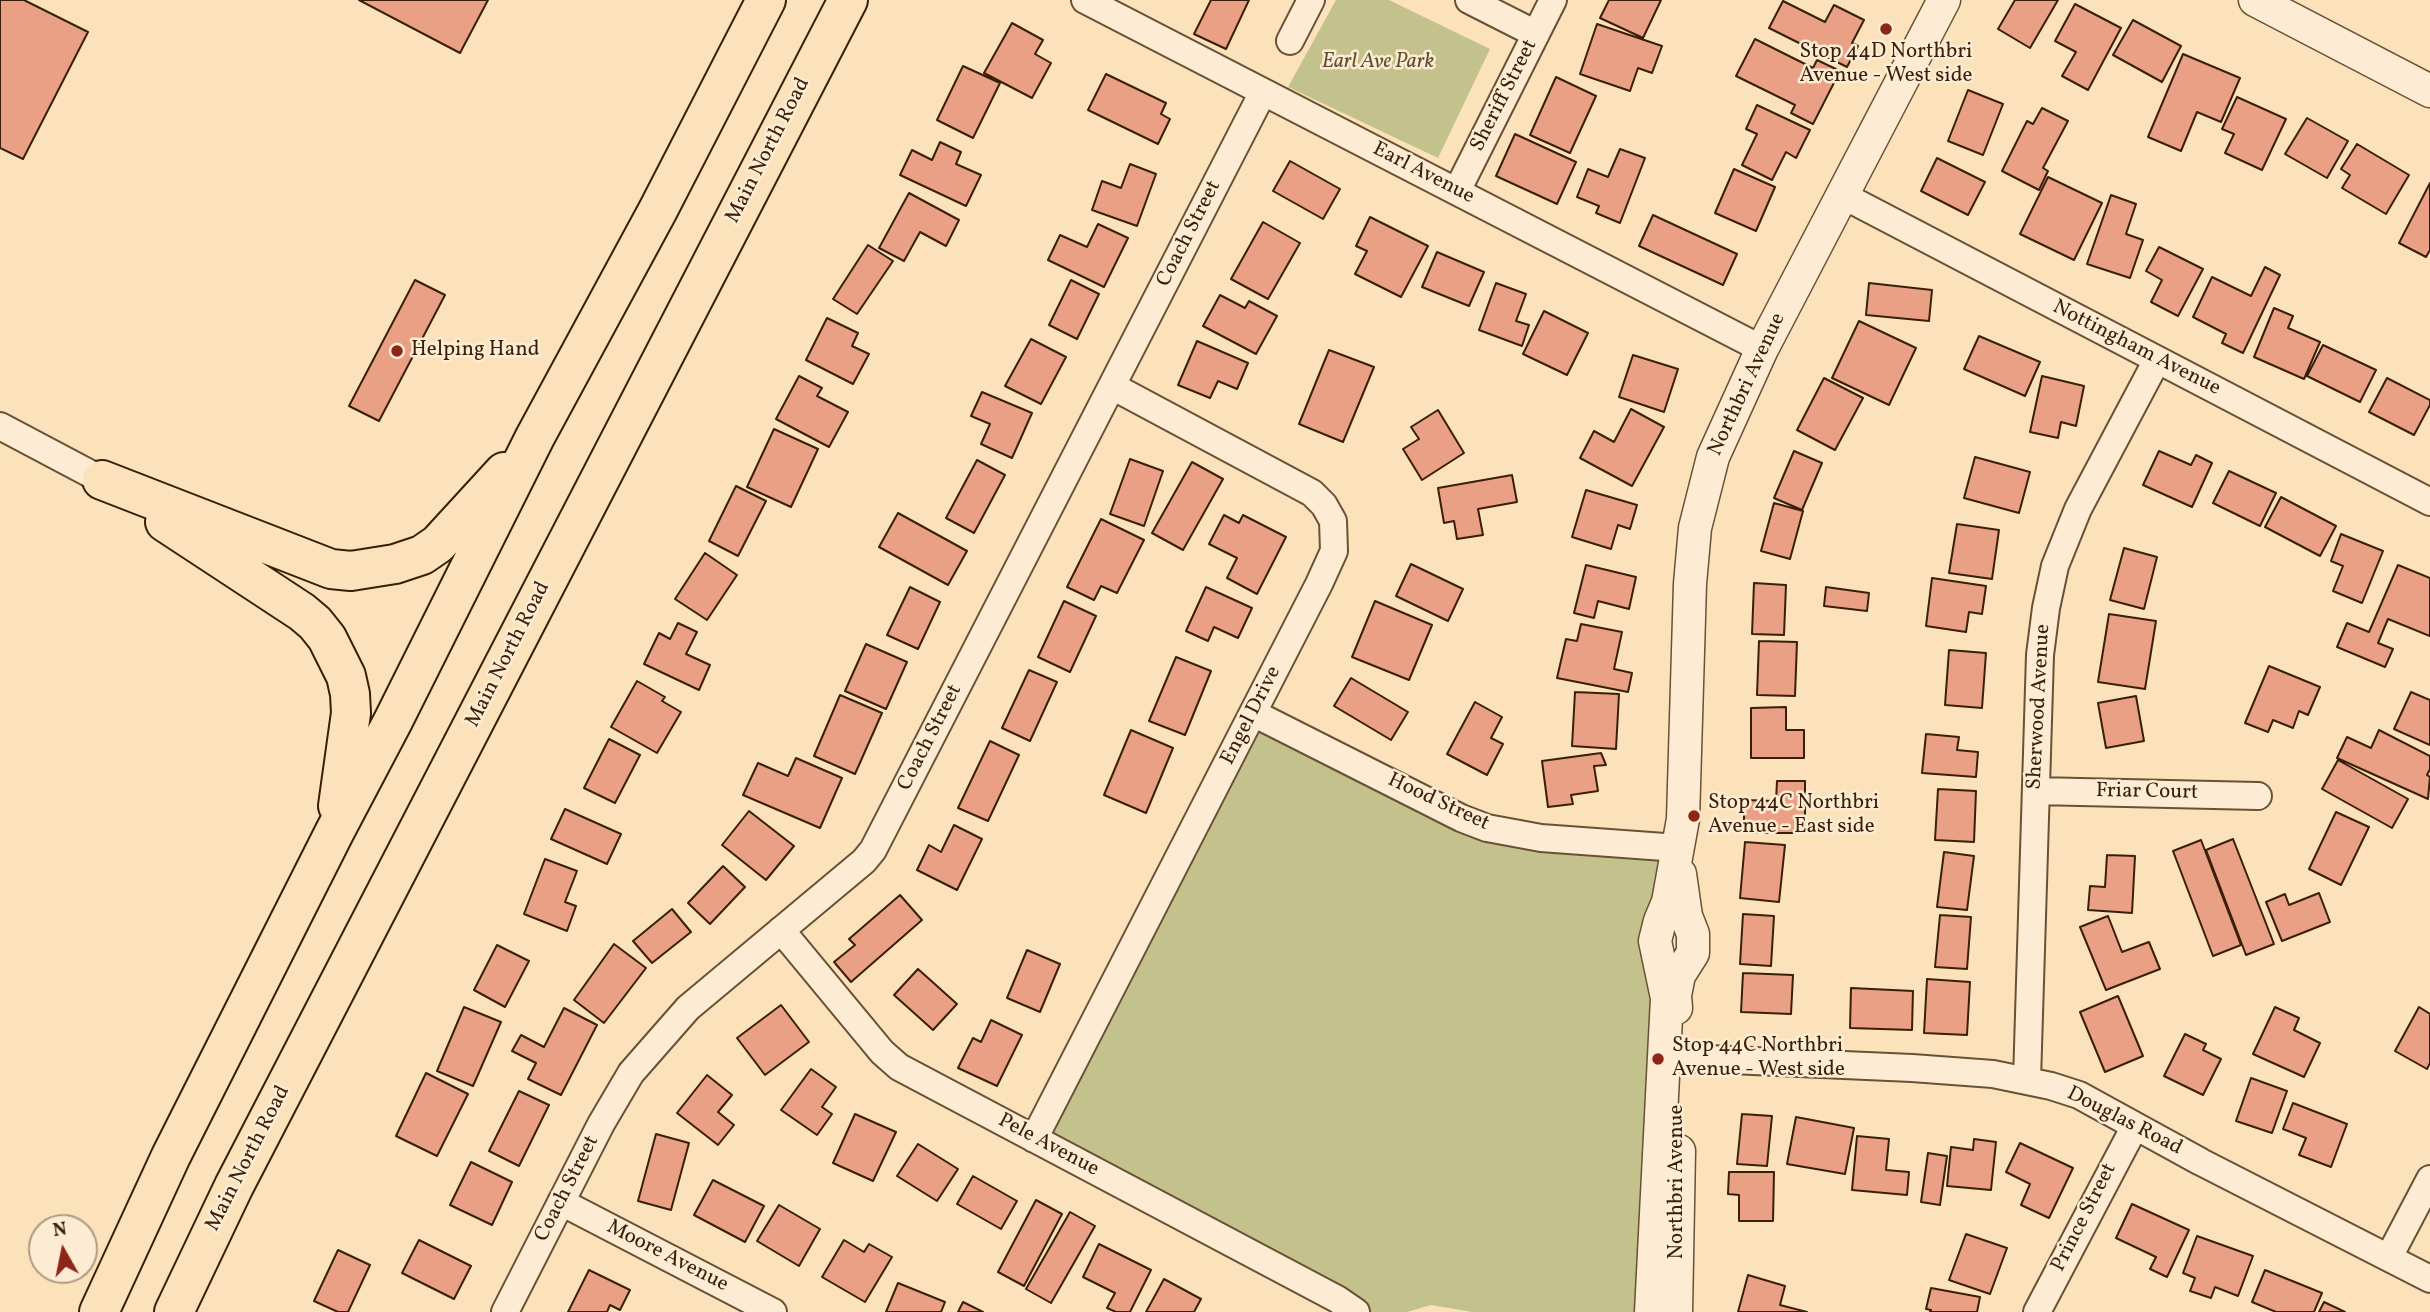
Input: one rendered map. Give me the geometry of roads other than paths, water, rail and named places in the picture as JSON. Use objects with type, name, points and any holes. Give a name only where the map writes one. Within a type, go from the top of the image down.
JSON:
[{"type":"highway","points":[[99,1312],[171,1156],[335,831],[535,438],[658,210],[766,0]]},
{"type":"highway","name":"Main North Road","points":[[174,1312],[234,1186],[848,0]]},
{"type":"highway","points":[[102,480],[331,569],[366,570],[422,555],[438,544],[535,438]]},
{"type":"highway","points":[[102,480],[302,612],[327,638],[346,676],[351,713],[335,831]]},
{"type":"street","name":"Earl Avenue","points":[[1085,0],[1762,349]]},
{"type":"street","points":[[1290,41],[1311,0]]},
{"type":"street","points":[[1469,0],[1536,34]]},
{"type":"street","name":"Sheriff Street","points":[[1457,191],[1553,0]]},
{"type":"street","name":"Northbri Avenue","points":[[1651,1312],[1675,996],[1679,975],[1693,953],[1693,934],[1686,916],[1681,889],[1678,848],[1682,819],[1690,584],[1695,528],[1713,457],[1762,349],[1944,0]]},
{"type":"street","points":[[2255,0],[2430,91]]},
{"type":"street","name":"Coach Street","points":[[505,1312],[601,1124],[631,1073],[688,1008],[864,861],[873,850],[1263,92]]},
{"type":"street","name":"Nottingham Avenue","points":[[1842,195],[2430,502]]},
{"type":"street","name":"Sherwood Avenue","points":[[2027,1080],[2040,656],[2046,608],[2055,566],[2078,509],[2157,360]]},
{"type":"street","name":"Engel Drive","points":[[1034,1139],[1334,551],[1333,521],[1324,505],[1312,493],[1112,386]]},
{"type":"street","points":[[0,426],[102,480]]},
{"type":"street","name":"Hood Street","points":[[1253,713],[1461,818],[1487,828],[1541,838],[1678,848]]},
{"type":"street","name":"Friar Court","points":[[2036,791],[2258,796]]},
{"type":"street","name":"Pele Avenue","points":[[781,930],[882,1052],[899,1067],[1315,1287],[1356,1312]]},
{"type":"street","name":"Northbri Avenue","points":[[1671,1058],[1679,1223],[1676,1312]]},
{"type":"street","name":"Douglas Road","points":[[1671,1058],[1912,1068],[1993,1074],[2027,1080],[2079,1096],[2430,1279]]},
{"type":"street","name":"Prince Street","points":[[2037,1312],[2134,1126]]},
{"type":"street","points":[[2389,1258],[2430,1179]]},
{"type":"street","name":"Moore Avenue","points":[[561,1202],[773,1312]]},
{"type":"place","name":"Stop 44D Northbri Avenue - West side","points":[[1886,29]]},
{"type":"place","name":"Helping Hand","points":[[397,351]]},
{"type":"place","name":"Stop 44C Northbri Avenue - East side","points":[[1694,816]]},
{"type":"place","name":"Stop 44C Northbri Avenue - West side","points":[[1658,1059]]},
{"type":"park label","name":"Earl Ave Park","points":[[1378,63]]}]
